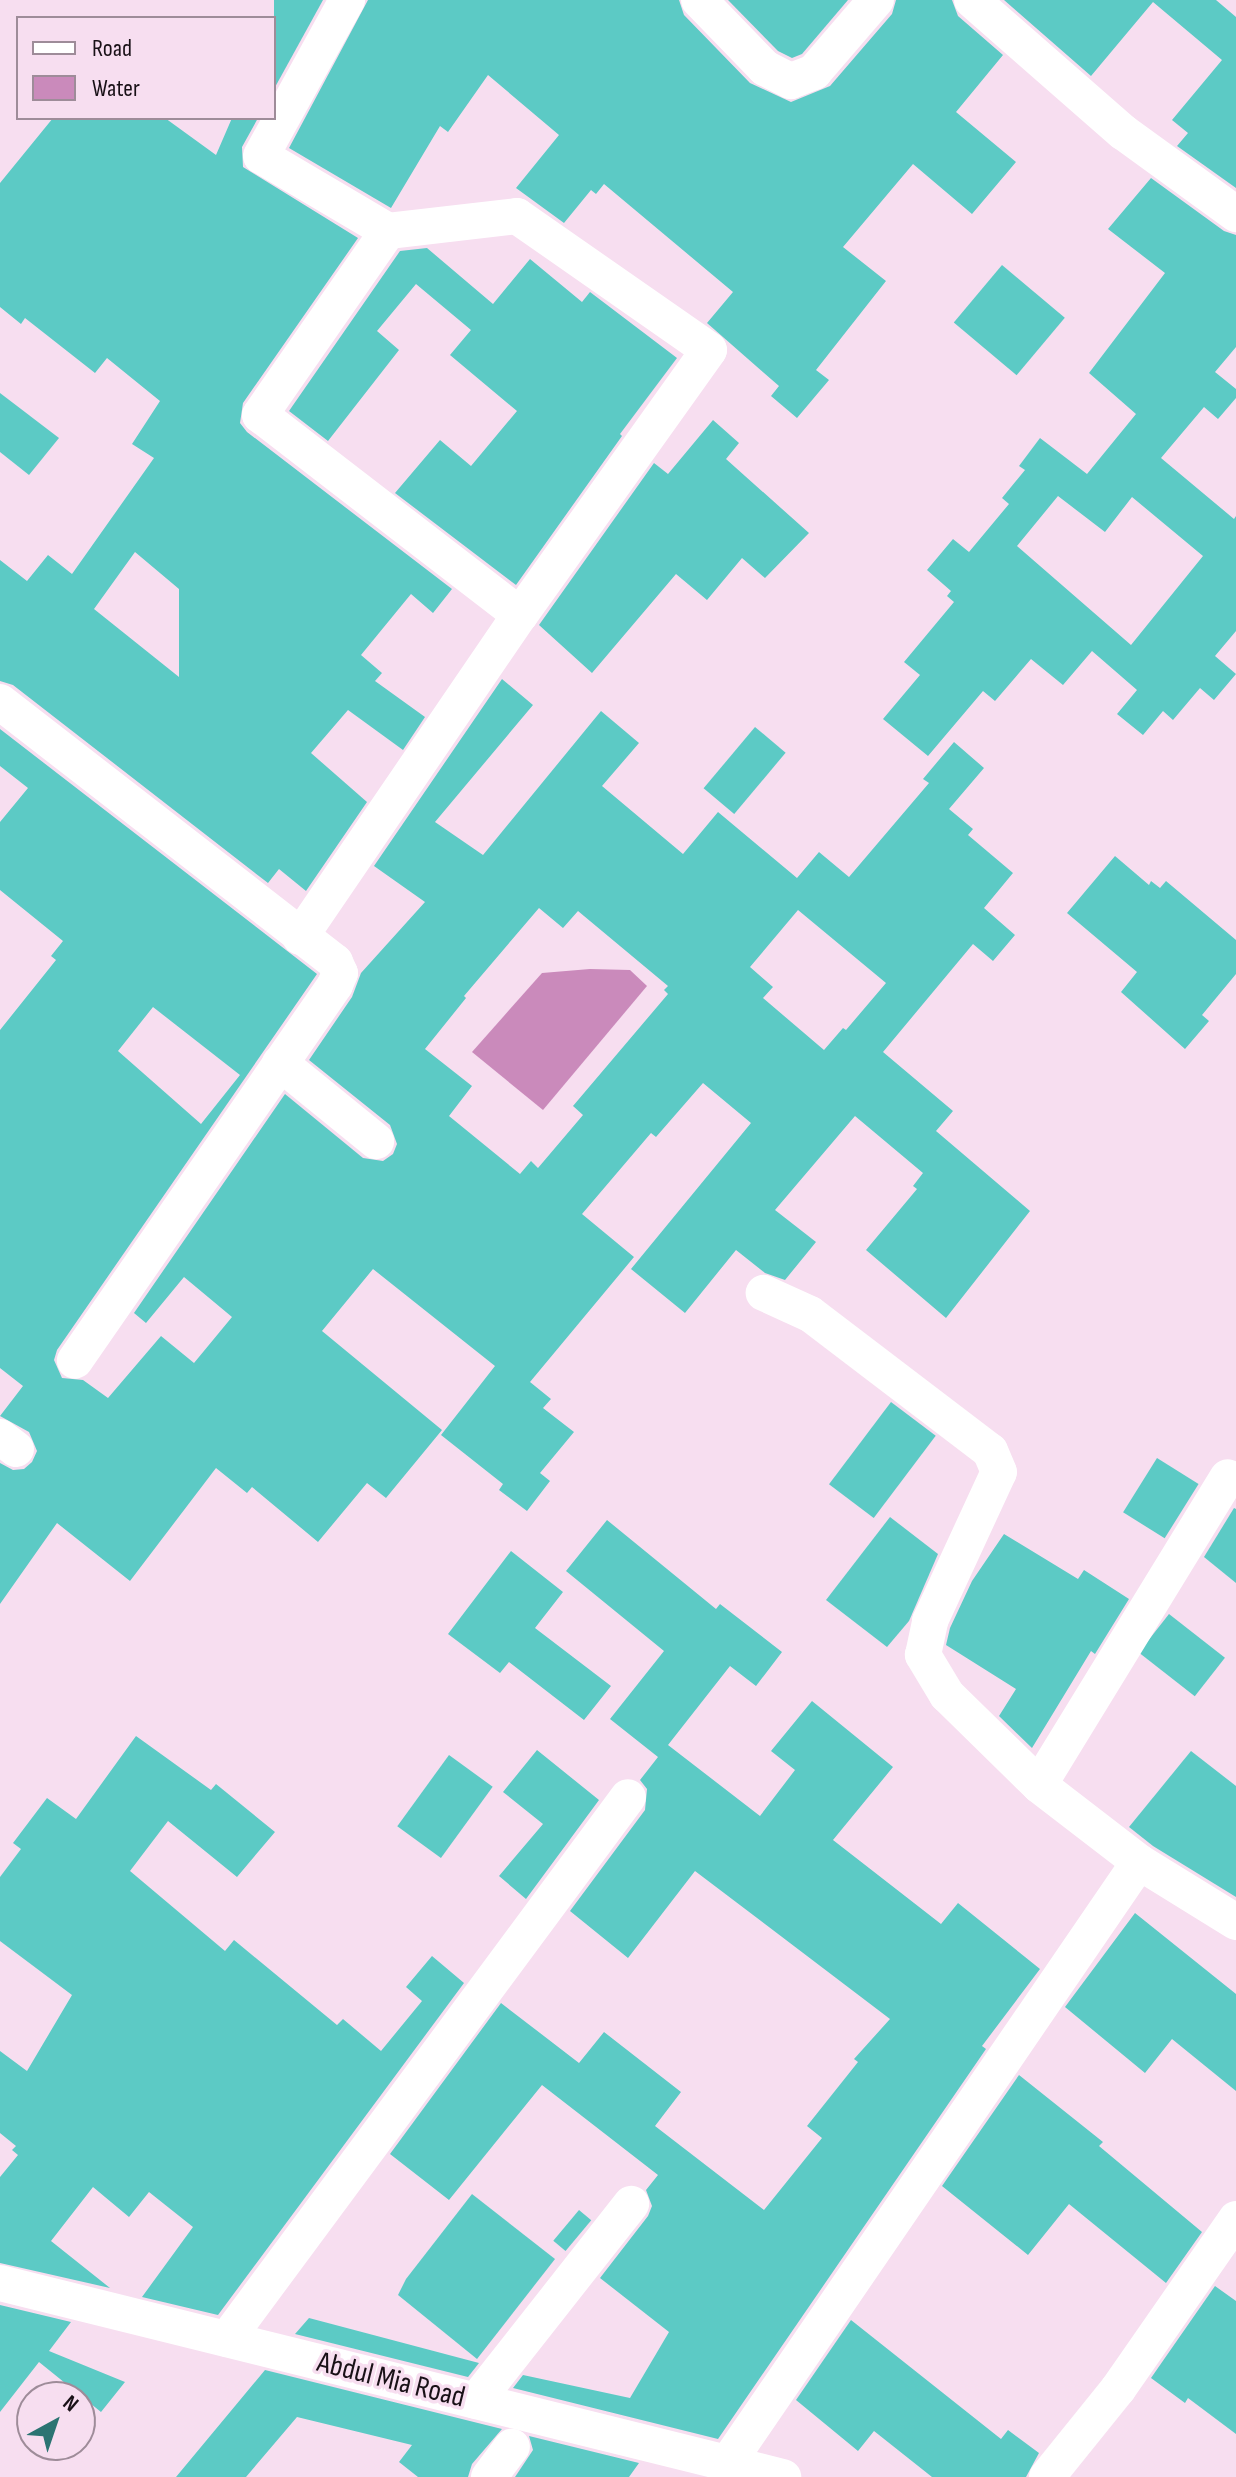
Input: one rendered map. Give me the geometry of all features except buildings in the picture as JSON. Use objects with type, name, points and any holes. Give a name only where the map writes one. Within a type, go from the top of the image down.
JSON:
[{"type":"street","points":[[300,937],[520,615],[709,350],[517,216],[388,231],[261,156],[347,0]]},
{"type":"street","points":[[699,0],[765,68],[791,81],[814,72],[876,0]]},
{"type":"street","points":[[972,0],[1123,132],[1236,214]]},
{"type":"street","points":[[388,231],[260,415],[520,615]]},
{"type":"street","points":[[0,702],[335,962],[340,973],[335,985],[75,1361]]},
{"type":"street","points":[[280,1063],[376,1141]]},
{"type":"street","points":[[764,1293],[810,1314],[990,1451],[999,1472],[930,1621],[923,1655],[947,1695],[1039,1785],[1139,1862],[1236,1922]]},
{"type":"street","points":[[1039,1785],[1228,1477]]},
{"type":"street","points":[[227,2339],[628,1797]]},
{"type":"street","points":[[727,2464],[1139,1862]]},
{"type":"street","points":[[476,2401],[631,2204]]},
{"type":"street","points":[[1047,2477],[1118,2389],[1236,2219]]},
{"type":"street","name":"Abdul Mia Road","points":[[0,2283],[783,2477]]},
{"type":"street","points":[[489,2477],[512,2447]]},
{"type":"water","points":[[630,970],[647,986],[543,1110],[472,1052],[542,973]]}]
